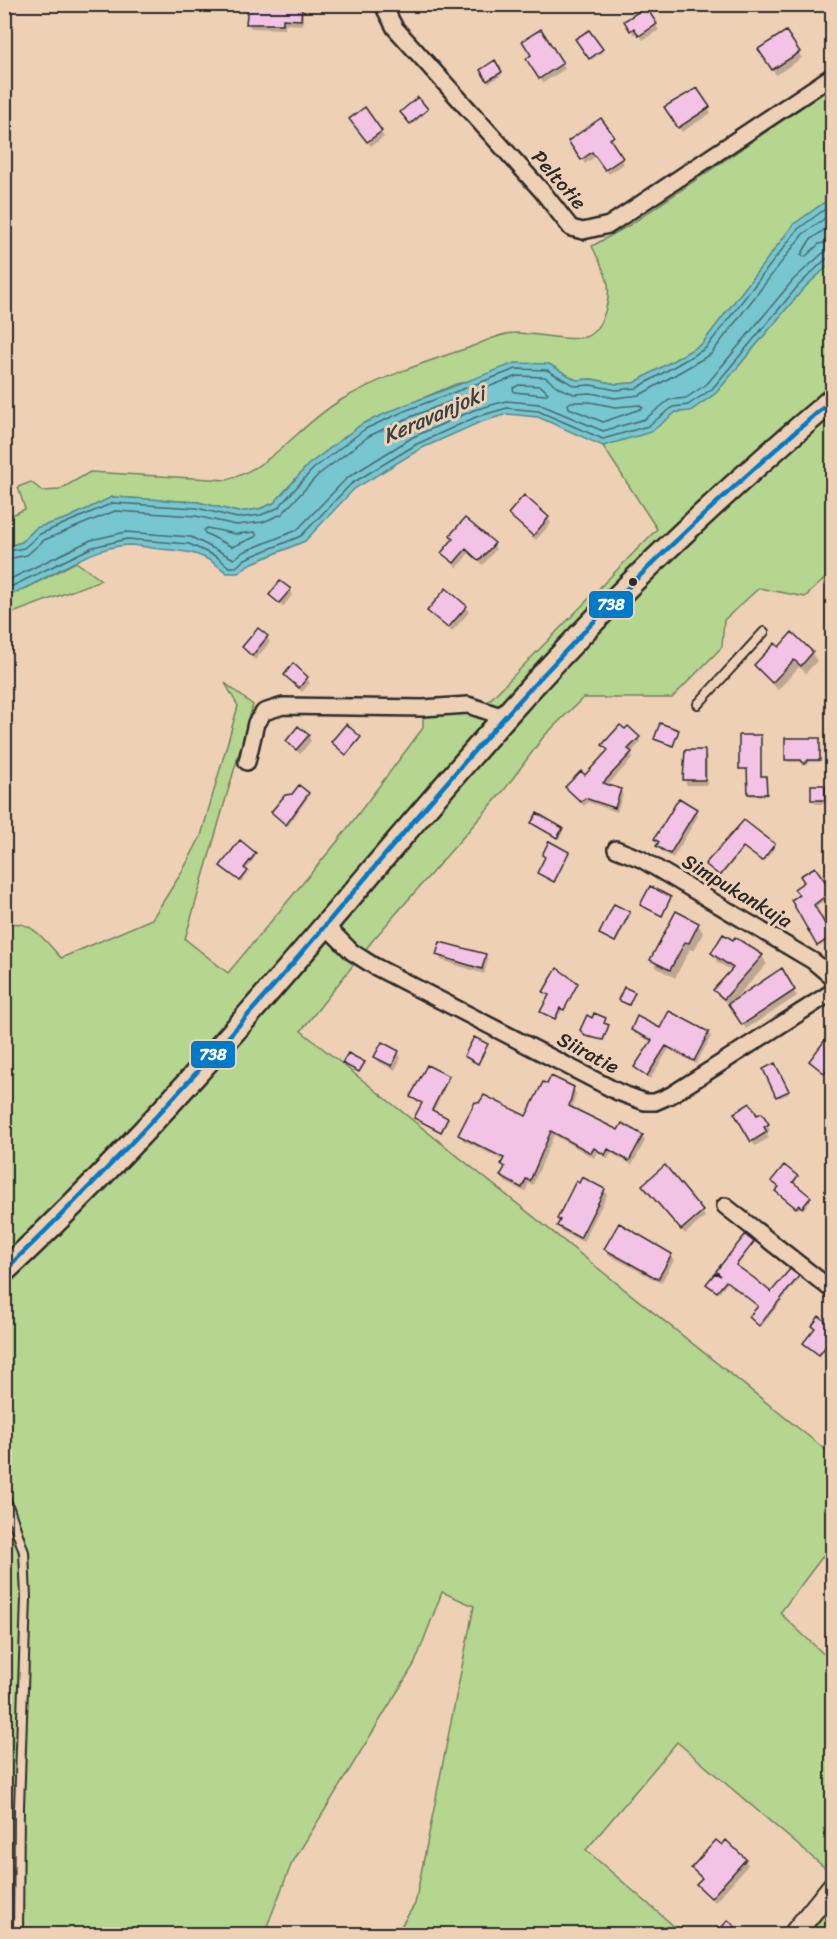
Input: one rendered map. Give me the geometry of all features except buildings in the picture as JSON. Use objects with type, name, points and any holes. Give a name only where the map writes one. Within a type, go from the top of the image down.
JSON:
[{"type":"main road","points":[[4,1271],[136,1140],[326,926],[504,717],[657,555],[763,458],[832,400]]},
{"type":"street","name":"Peltotie","points":[[385,9],[395,28],[571,228],[583,231],[609,225],[832,76]]},
{"type":"street","points":[[247,762],[256,723],[264,712],[284,705],[423,708],[468,705],[504,717]]},
{"type":"street","name":"Simpukankuja","points":[[616,849],[641,859],[669,875],[807,957],[832,977]]},
{"type":"street","name":"Siiratie","points":[[326,926],[352,952],[374,966],[618,1092],[645,1102],[655,1102],[683,1089],[832,992]]},
{"type":"street","points":[[724,1206],[832,1290]]},
{"type":"street","points":[[794,1935],[832,1887]]},
{"type":"lane","points":[[698,704],[764,632]]},
{"type":"lane","points":[[4,1494],[24,1552],[26,1598],[19,1808],[18,1935]]},
{"type":"green space","points":[[832,87],[832,197],[794,224],[702,344],[634,383],[616,384],[592,379],[576,380],[549,364],[456,384],[362,424],[308,465],[274,503],[259,509],[238,512],[198,502],[112,497],[68,518],[36,528],[22,542],[5,547],[5,518],[25,509],[18,487],[31,482],[42,491],[59,490],[90,472],[227,480],[260,465],[341,400],[403,371],[509,333],[576,338],[591,334],[603,318],[608,290],[605,275],[592,246],[628,226]]},
{"type":"green space","points":[[832,262],[832,572],[805,597],[759,588],[724,620],[722,647],[672,698],[583,698],[544,736],[505,789],[373,940],[301,1031],[832,1455],[832,1544],[780,1613],[832,1662],[832,1874],[677,1742],[586,1850],[683,1934],[396,1934],[415,1904],[474,1606],[442,1592],[415,1663],[291,1865],[264,1934],[18,1934],[18,1818],[5,1818],[5,926],[22,924],[30,927],[61,958],[152,919],[182,872],[201,836],[238,706],[225,683],[253,705],[185,939],[228,973],[337,842],[423,728],[423,708],[481,709],[657,529],[603,446],[651,431],[676,412],[690,411],[716,393],[803,289]]},
{"type":"green space","points":[[76,562],[101,580],[5,616],[5,596],[23,590]]},
{"type":"green space","points":[[832,1905],[832,1934],[809,1934]]},
{"type":"water","name":"Keravanjoki","points":[[832,197],[832,262],[803,289],[716,393],[690,411],[676,412],[651,432],[603,446],[538,417],[507,414],[478,423],[420,449],[354,489],[305,541],[248,565],[239,573],[227,573],[211,561],[188,552],[128,545],[96,552],[5,596],[5,547],[22,542],[36,528],[68,518],[112,497],[198,502],[238,512],[259,509],[274,503],[308,465],[362,424],[515,363],[549,364],[576,380],[592,379],[616,384],[634,383],[702,344],[794,224]]},
{"type":"transit line","name":"738","points":[[4,1271],[104,1171],[200,1069],[471,754],[577,639],[684,533],[832,400]]}]
